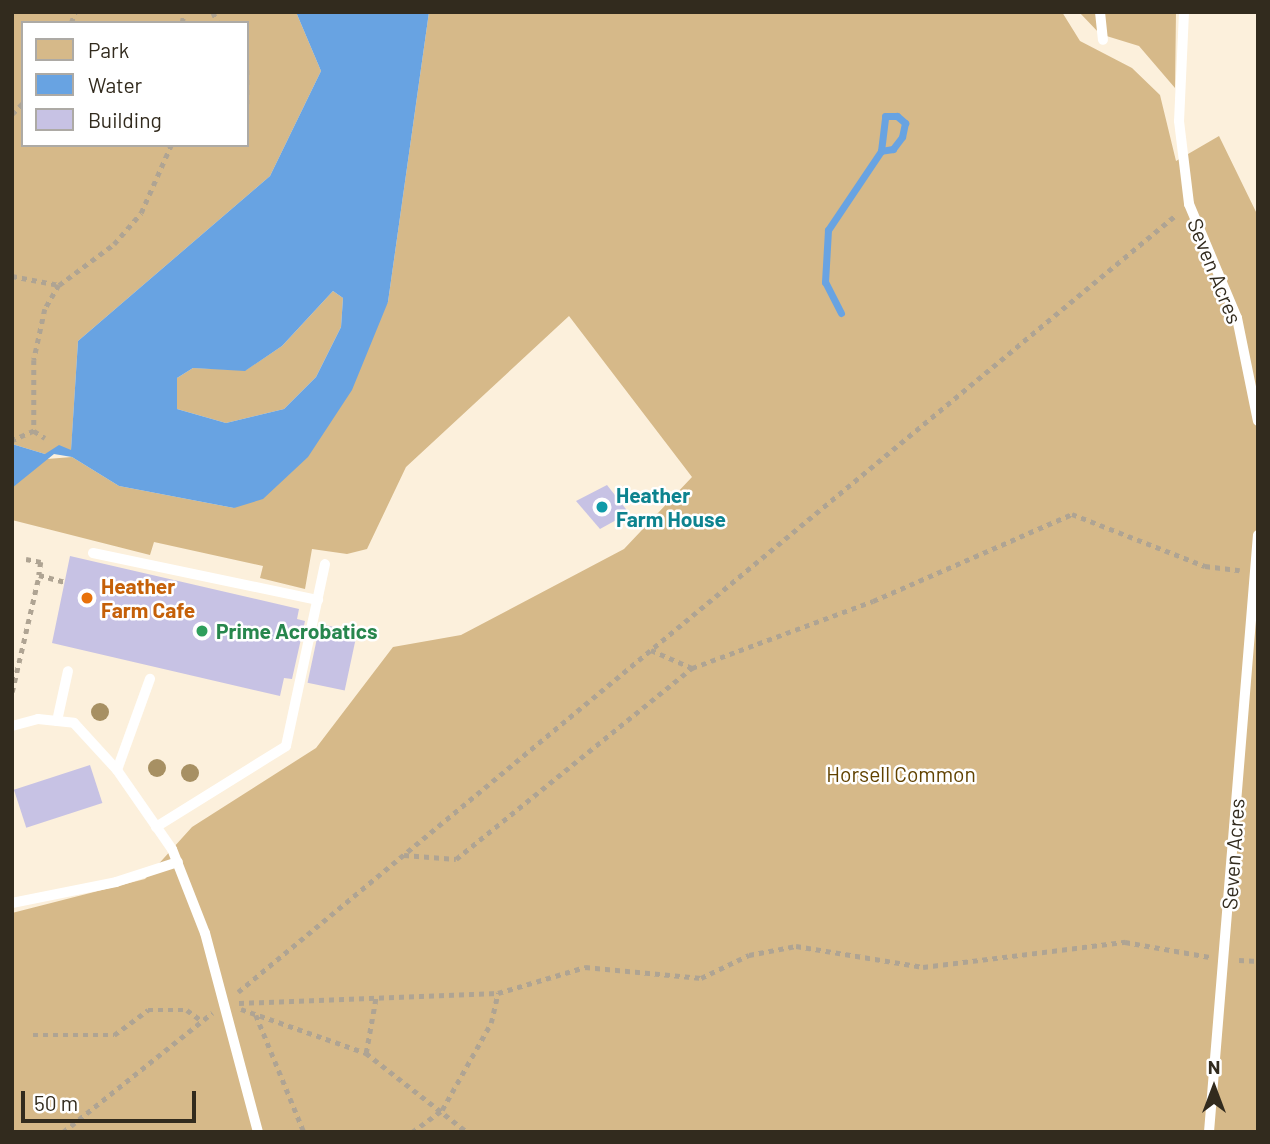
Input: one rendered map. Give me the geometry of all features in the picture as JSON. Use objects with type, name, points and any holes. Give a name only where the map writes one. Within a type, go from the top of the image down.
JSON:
[{"type":"lane","points":[[1100,12],[1103,40]]},
{"type":"lane","name":"Seven Acres","points":[[1184,12],[1180,121],[1189,204],[1237,318],[1258,421]]},
{"type":"lane","name":"Seven Acres","points":[[1209,1132],[1258,535]]},
{"type":"lane","points":[[93,552],[318,600]]},
{"type":"lane","points":[[156,827],[286,746],[326,564]]},
{"type":"lane","points":[[57,721],[68,671]]},
{"type":"lane","points":[[117,770],[150,679]]},
{"type":"lane","points":[[12,726],[57,721],[74,723],[117,770],[178,862],[224,1003],[258,1132]]},
{"type":"lane","points":[[12,902],[116,882],[178,862]]},
{"type":"path","points":[[34,431],[34,360],[45,309],[59,285],[114,244],[141,213],[170,147]]},
{"type":"path","points":[[63,1132],[224,1003],[1189,204]]},
{"type":"path","points":[[12,276],[59,285]]},
{"type":"path","points":[[34,431],[45,438]]},
{"type":"path","points":[[12,441],[34,431]]},
{"type":"path","points":[[403,855],[456,859],[692,668],[873,601],[1072,514],[1205,566],[1255,572]]},
{"type":"path","points":[[12,692],[41,562],[26,559]]},
{"type":"path","points":[[38,575],[65,582]]},
{"type":"path","points":[[651,650],[692,668]]},
{"type":"path","points":[[224,1003],[498,993],[585,967],[701,978],[749,955],[796,946],[923,967],[1125,942],[1225,959],[1258,961]]},
{"type":"path","points":[[412,1132],[442,1110],[491,1023],[498,993]]},
{"type":"path","points":[[366,1053],[376,997]]},
{"type":"path","points":[[224,1003],[366,1053],[467,1132]]},
{"type":"path","points":[[33,1035],[114,1035],[148,1010],[187,1010],[202,1021]]},
{"type":"path","points":[[256,1014],[304,1132]]},
{"type":"green space","points":[[12,12],[296,12],[321,71],[270,176],[78,341],[71,451],[45,454],[12,444]]},
{"type":"green space","name":"Horsell Common","points":[[429,12],[1062,12],[1080,41],[1132,68],[1160,95],[1176,161],[1219,136],[1258,216],[1258,1132],[12,1132],[12,913],[145,879],[192,827],[316,748],[393,647],[461,635],[624,549],[692,477],[569,316],[406,467],[367,549],[347,554],[312,549],[305,589],[260,578],[263,566],[154,542],[150,555],[12,520],[12,447],[47,459],[72,457],[119,486],[234,508],[388,302]]},
{"type":"green space","points":[[1079,12],[1176,12],[1175,88],[1139,46],[1100,34]]},
{"type":"green space","points":[[333,291],[343,298],[341,327],[316,377],[284,409],[226,423],[177,409],[177,378],[193,368],[246,370],[282,346]]},
{"type":"water","points":[[296,12],[429,12],[388,302],[352,390],[308,457],[263,499],[234,508],[119,486],[72,457],[54,454],[12,488],[12,444],[45,454],[59,445],[71,450],[78,341],[270,176],[321,71]],"holes":[[[333,291],[343,298],[341,327],[316,377],[284,409],[226,423],[177,409],[177,378],[193,368],[245,371],[282,346]]]},
{"type":"building","name":"Heather Farm House","points":[[607,485],[629,513],[600,529],[576,501]]},
{"type":"building","points":[[70,556],[299,609],[297,619],[305,621],[292,679],[284,678],[280,696],[52,643]]},
{"type":"building","points":[[320,624],[357,632],[345,691],[308,683]]},
{"type":"building","points":[[90,765],[102,803],[26,828],[14,790]]},
{"type":"waterway","points":[[841,313],[825,282],[828,230],[881,151],[885,116],[897,116],[905,123],[902,137],[893,149],[881,151]]},
{"type":"place","name":"Heather Farm House","points":[[602,507]]},
{"type":"place","name":"Heather Farm Cafe","points":[[87,598]]},
{"type":"place","name":"Prime Acrobatics","points":[[202,631]]}]
